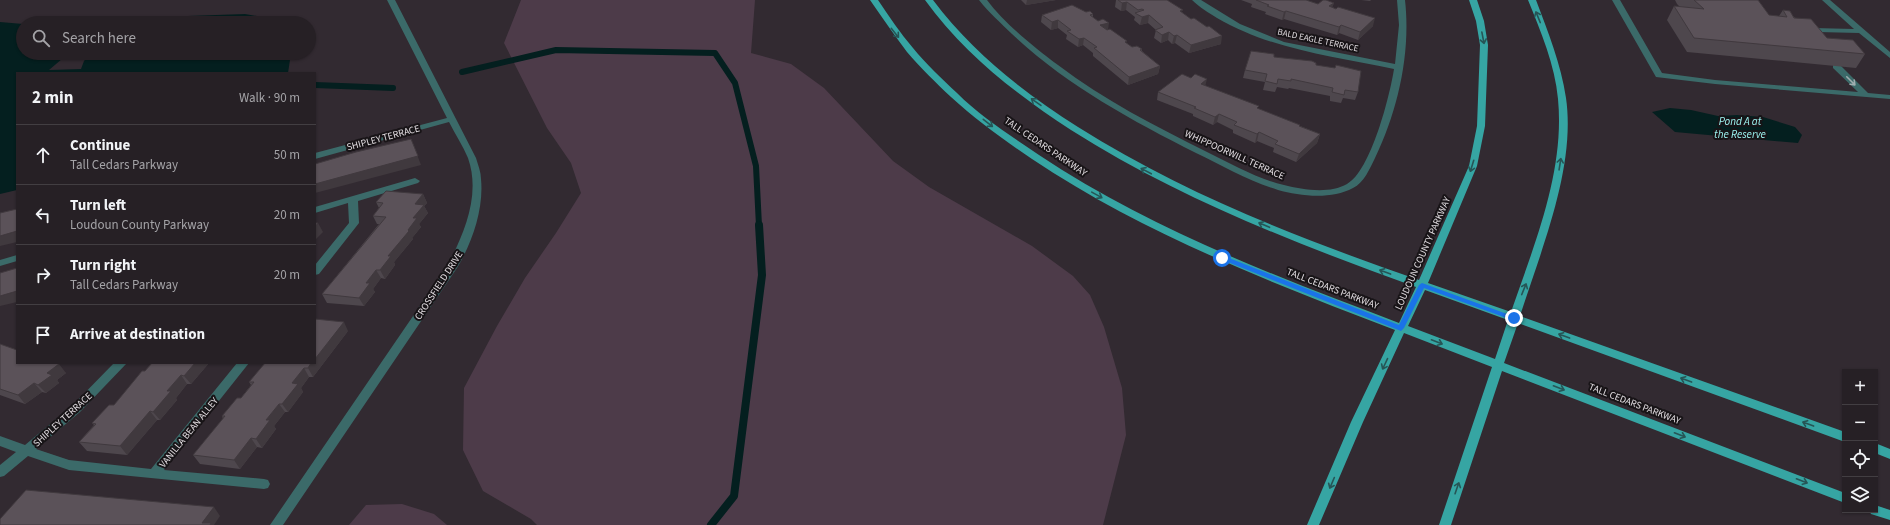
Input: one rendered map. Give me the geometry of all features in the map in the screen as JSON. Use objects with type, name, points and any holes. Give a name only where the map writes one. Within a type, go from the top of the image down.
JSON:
[{"type":"main road","name":"TALL CEDARS PARKWAY","points":[[874,0],[889,24],[912,53],[946,88],[988,123],[1032,155],[1089,190],[1138,217],[1222,258],[1842,497]]},
{"type":"main road","points":[[929,0],[945,21],[989,67],[1032,100],[1087,138],[1199,197],[1323,249],[1842,437]]},
{"type":"main road","name":"LOUDOUN COUNTY PARKWAY","points":[[1314,525],[1357,422],[1422,285],[1473,166],[1481,126],[1484,45],[1480,22],[1473,0]]},
{"type":"main road","points":[[1445,525],[1545,225],[1560,167],[1563,137],[1562,99],[1556,68],[1548,41],[1532,0]]},
{"type":"main road","points":[[1878,449],[1890,454]]},
{"type":"main road","points":[[1878,511],[1890,516]]},
{"type":"street","name":"CROSSFIELD DRIVE","points":[[276,525],[452,266],[468,236],[476,208],[477,182],[472,158],[391,0]]},
{"type":"street","name":"WHIPPOORWILL TERRACE","points":[[983,0],[1025,44],[1086,89],[1127,114],[1181,142],[1265,181],[1294,190],[1321,192],[1350,187],[1357,182],[1363,174],[1385,124],[1394,94],[1398,67],[1403,10],[1401,0]]},
{"type":"street","name":"BALD EAGLE TERRACE","points":[[1196,0],[1225,20],[1264,38],[1282,44],[1398,67]]},
{"type":"street","points":[[1616,0],[1659,75],[1715,82],[1890,97]]},
{"type":"street","points":[[1826,0],[1890,56]]},
{"type":"street","points":[[1818,43],[1813,34],[1816,30],[1861,31]]},
{"type":"street","points":[[1836,66],[1866,96]]},
{"type":"street","name":"SHIPLEY TERRACE","points":[[316,156],[452,118]]},
{"type":"street","points":[[316,210],[416,181]]},
{"type":"street","points":[[316,271],[354,223],[353,200]]},
{"type":"street","points":[[0,262],[16,258]]},
{"type":"street","name":"SHIPLEY TERRACE","points":[[0,472],[76,409],[120,364]]},
{"type":"street","name":"VANILLA BEAN ALLEY","points":[[0,441],[69,465],[154,474],[241,364]]},
{"type":"street","points":[[154,474],[264,484]]},
{"type":"shaded area","points":[[521,0],[755,0],[751,53],[791,64],[824,88],[893,161],[929,187],[1032,246],[1073,276],[1090,295],[1104,327],[1122,388],[1126,435],[1103,525],[537,525],[531,519],[483,491],[463,450],[464,388],[497,326],[525,278],[581,193],[571,163],[547,128],[504,43]]},
{"type":"shaded area","points":[[402,504],[434,514],[447,525],[349,525],[366,505]]},
{"type":"water","points":[[245,14],[256,16],[188,16]]},
{"type":"water","points":[[0,22],[16,23],[16,60],[290,60],[288,72],[16,72],[16,190],[0,194]]},
{"type":"water","name":"Pond A at the Reserve","points":[[1670,108],[1691,110],[1718,116],[1737,115],[1763,117],[1795,127],[1802,135],[1798,143],[1675,132],[1652,112]]},
{"type":"pier","points":[[61,60],[85,60],[81,69],[49,70]]},
{"type":"building","points":[[1118,0],[1167,0],[1183,10],[1180,11],[1191,19],[1194,18],[1207,27],[1209,26],[1222,36],[1191,45],[1177,35],[1174,36],[1169,32],[1162,35],[1155,30],[1163,27],[1149,15],[1142,17],[1135,13],[1144,10],[1138,10],[1127,2],[1122,3]]},
{"type":"building","points":[[1256,0],[1306,0],[1318,4],[1323,0],[1326,0],[1334,3],[1329,6],[1336,9],[1338,7],[1375,18],[1360,32],[1341,25],[1339,27],[1286,11],[1284,12]]},
{"type":"building","points":[[1694,0],[1758,0],[1769,15],[1787,17],[1783,10],[1790,11],[1794,18],[1811,19],[1827,38],[1853,40],[1865,54],[1694,38],[1674,6],[1704,9]]},
{"type":"building","points":[[1072,5],[1086,12],[1090,11],[1093,14],[1090,15],[1098,21],[1103,19],[1109,23],[1100,25],[1107,30],[1110,29],[1127,41],[1125,42],[1132,47],[1137,46],[1142,49],[1140,50],[1160,66],[1129,77],[1094,48],[1097,47],[1084,38],[1079,39],[1067,31],[1071,30],[1058,20],[1052,22],[1042,15]]},
{"type":"building","points":[[1251,51],[1274,54],[1274,57],[1312,61],[1316,63],[1316,65],[1335,68],[1336,65],[1361,71],[1358,92],[1345,90],[1344,95],[1332,92],[1333,88],[1291,79],[1291,81],[1278,79],[1277,84],[1265,81],[1267,74],[1245,70]]},
{"type":"building","points":[[1182,74],[1191,78],[1195,74],[1207,79],[1201,84],[1259,106],[1257,108],[1320,134],[1299,154],[1275,144],[1278,141],[1259,132],[1257,134],[1234,125],[1237,122],[1219,114],[1215,117],[1194,108],[1196,107],[1158,92]]},
{"type":"building","points":[[411,139],[418,156],[316,184],[316,164],[356,152]]},
{"type":"building","points":[[386,191],[423,194],[415,204],[424,205],[413,218],[417,218],[408,230],[409,231],[388,256],[391,256],[380,270],[376,270],[366,283],[370,283],[359,298],[322,294],[386,217],[373,216],[383,203],[376,202]]},
{"type":"building","points":[[16,209],[16,231],[0,236],[0,213]]},
{"type":"building","points":[[16,268],[16,291],[0,296],[0,273]]},
{"type":"building","points":[[316,319],[344,322],[316,358]]},
{"type":"building","points":[[0,344],[16,350],[16,364],[59,364],[47,373],[52,375],[38,385],[34,383],[18,395],[0,389]]},
{"type":"building","points":[[151,364],[194,364],[184,376],[181,375],[167,391],[171,391],[153,412],[150,411],[120,446],[79,442],[96,424],[92,423],[109,405],[114,405],[142,371],[145,371]]},
{"type":"building","points":[[264,364],[310,364],[308,368],[304,368],[292,383],[298,384],[282,404],[279,404],[266,420],[270,420],[256,439],[251,438],[234,460],[193,455],[225,416],[222,416],[237,398],[241,398],[254,382],[249,382]]},
{"type":"building","points":[[26,490],[214,507],[202,523],[211,523],[210,525],[0,525],[0,519]]},
{"type":"waterway","points":[[462,72],[556,50],[715,53],[735,83],[756,166],[759,226]]},
{"type":"waterway","points":[[316,85],[393,88]]},
{"type":"waterway","points":[[711,525],[734,496],[762,275],[759,225]]},
{"type":"route","points":[[1222,258],[1401,328],[1422,285],[1514,318]]}]
